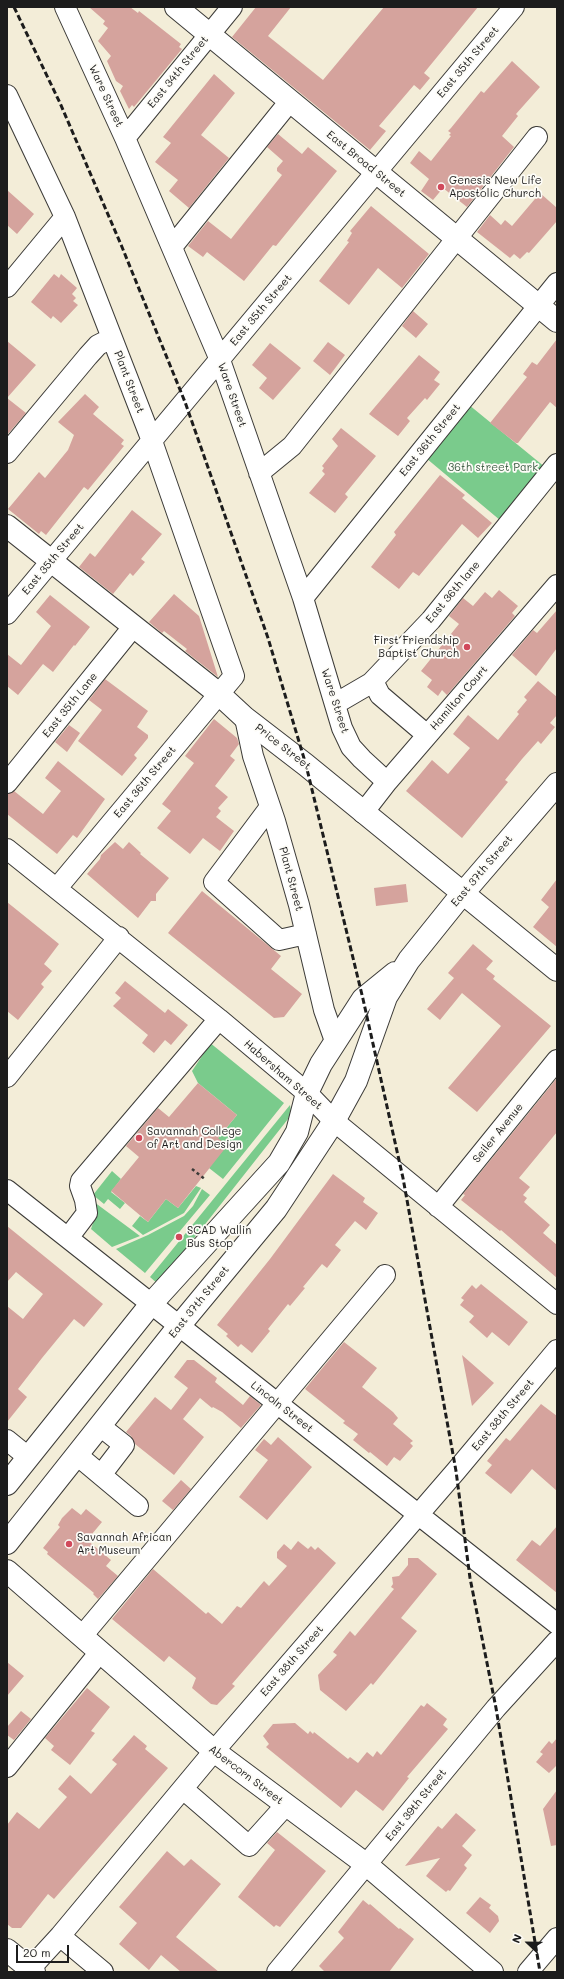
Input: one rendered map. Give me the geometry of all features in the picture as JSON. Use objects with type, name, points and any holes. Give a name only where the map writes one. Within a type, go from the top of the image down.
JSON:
[{"type":"main road","name":"East Broad Street","points":[[176,7],[557,321]]},
{"type":"main road","name":"Price Street","points":[[7,526],[218,694],[245,718],[306,765],[557,970]]},
{"type":"main road","name":"East 37th Street","points":[[7,1543],[179,1326],[276,1209],[334,1121],[356,1081],[386,997],[409,960],[463,893],[557,784]]},
{"type":"main road","name":"East 37th Street","points":[[7,1484],[151,1304],[279,1163],[297,1132],[307,1093],[320,1064],[334,1042],[363,999],[409,960]]},
{"type":"main road","name":"Abercorn Street","points":[[7,1571],[214,1751],[367,1865],[492,1972]]},
{"type":"main road","points":[[7,1950],[30,1971]]},
{"type":"street","name":"Ware Street","points":[[65,7],[125,138],[220,360],[303,598],[342,728],[351,747],[387,782]]},
{"type":"street","name":"East 34th Street","points":[[125,138],[232,7]]},
{"type":"street","name":"East 35th Street","points":[[7,614],[514,7]]},
{"type":"street","name":"Plant Street","points":[[7,94],[13,123],[65,217],[152,441],[234,676]]},
{"type":"street","points":[[172,247],[290,101]]},
{"type":"street","points":[[259,473],[292,446],[537,138]]},
{"type":"street","points":[[7,287],[65,217]]},
{"type":"street","name":"East 36th Street","points":[[303,598],[557,282]]},
{"type":"street","points":[[7,453],[98,345],[112,338]]},
{"type":"street","name":"East 36th lane","points":[[335,704],[373,680],[431,620],[557,464]]},
{"type":"street","name":"Hamilton Court","points":[[363,813],[387,782],[557,585]]},
{"type":"street","name":"East 35th Lane","points":[[7,783],[133,627]]},
{"type":"street","name":"East 36th Street","points":[[57,888],[234,676]]},
{"type":"street","points":[[373,680],[380,694],[427,735]]},
{"type":"street","name":"Plant Street","points":[[245,718],[253,756],[270,807],[306,934],[324,1010],[334,1042]]},
{"type":"street","points":[[270,807],[214,882],[280,940],[306,934]]},
{"type":"street","name":"Habersham Street","points":[[7,849],[119,937],[219,1019],[307,1093],[334,1121],[557,1304]]},
{"type":"street","points":[[7,1077],[119,937]]},
{"type":"street","points":[[68,1238],[86,1213],[85,1200],[80,1186],[81,1180],[219,1019]]},
{"type":"street","name":"Seiler Avenue","points":[[438,1207],[557,1060]]},
{"type":"street","name":"Lincoln Street","points":[[7,1190],[557,1624]]},
{"type":"street","points":[[82,1636],[385,1275]]},
{"type":"street","name":"East 38th Street","points":[[30,1971],[214,1751],[418,1515],[557,1350]]},
{"type":"street","points":[[100,1426],[124,1445],[101,1475]]},
{"type":"street","points":[[7,1440],[28,1458]]},
{"type":"street","points":[[77,1455],[138,1506]]},
{"type":"street","name":"East 39th Street","points":[[277,1972],[496,1708],[557,1641]]},
{"type":"street","points":[[7,1767],[100,1652]]},
{"type":"street","points":[[183,1788],[249,1846],[286,1805]]},
{"type":"street","points":[[60,1936],[102,1972]]},
{"type":"street","points":[[528,1972],[557,1938]]},
{"type":"path","points":[[192,1169],[206,1180]]},
{"type":"green space","name":"36th street Park","points":[[463,400],[551,472],[507,526],[420,453]]},
{"type":"green space","points":[[209,1042],[284,1103],[223,1179],[209,1168],[218,1138],[237,1115],[198,1083],[192,1071],[208,1047]]},
{"type":"green space","points":[[290,1105],[291,1111],[288,1119],[158,1284],[150,1277]]},
{"type":"green space","points":[[112,1171],[121,1179],[111,1192],[125,1203],[120,1209],[108,1199],[104,1204],[93,1195]]},
{"type":"green space","points":[[196,1186],[201,1188],[184,1213],[143,1235],[132,1226],[140,1216],[148,1222],[166,1199],[178,1208]]},
{"type":"green space","points":[[202,1189],[210,1195],[145,1273],[116,1249],[148,1235],[184,1216],[193,1206]]},
{"type":"green space","points":[[90,1199],[140,1236],[112,1247],[91,1229],[94,1220]]},
{"type":"building","points":[[89,7],[130,7],[138,13],[139,11],[181,44],[179,47],[182,49],[134,107],[132,105],[129,109],[120,91],[123,86],[116,81],[107,61],[111,56],[98,41],[108,28],[103,24],[105,21]]},
{"type":"building","points":[[256,7],[291,7],[268,36],[323,80],[384,7],[478,7],[424,73],[430,78],[420,90],[414,85],[379,126],[386,131],[370,150],[232,37]]},
{"type":"building","points":[[512,61],[540,87],[516,114],[518,116],[502,136],[514,147],[467,207],[443,188],[433,200],[421,191],[429,179],[410,163],[419,151],[431,161],[451,136],[449,135],[451,133],[448,131],[481,91],[484,93]]},
{"type":"building","points":[[214,74],[235,93],[201,135],[229,158],[189,208],[169,191],[178,180],[155,162],[171,143],[163,137]]},
{"type":"building","points":[[278,134],[302,154],[308,147],[337,171],[276,246],[273,245],[244,281],[207,252],[203,257],[188,246],[208,221],[231,239],[282,175],[277,171],[277,168],[283,161],[267,147]]},
{"type":"building","points":[[7,190],[34,214],[17,234],[7,225]]},
{"type":"building","points":[[540,193],[557,208],[557,221],[529,253],[527,252],[520,259],[514,254],[510,258],[477,232],[490,215],[501,225],[505,220],[512,226]]},
{"type":"building","points":[[371,206],[429,254],[402,288],[378,268],[349,305],[319,281],[349,242],[347,241],[352,233],[350,231]]},
{"type":"building","points":[[54,274],[59,278],[61,274],[77,288],[72,294],[76,298],[73,301],[78,305],[61,323],[53,316],[51,319],[31,302]]},
{"type":"building","points":[[413,311],[428,324],[416,338],[402,326]]},
{"type":"building","points":[[557,339],[557,408],[550,402],[518,443],[516,443],[490,423],[527,377],[523,374],[532,362],[537,365]]},
{"type":"building","points":[[7,341],[36,365],[7,398]]},
{"type":"building","points":[[328,342],[345,355],[330,375],[313,361]]},
{"type":"building","points":[[270,343],[301,368],[273,400],[259,388],[267,378],[252,365]]},
{"type":"building","points":[[419,355],[440,372],[434,380],[440,384],[427,400],[425,398],[407,418],[410,421],[398,436],[369,414]]},
{"type":"building","points":[[85,394],[99,407],[93,414],[124,440],[121,444],[124,446],[88,490],[84,487],[46,535],[41,531],[39,534],[8,509],[39,472],[45,478],[68,450],[74,435],[58,422]]},
{"type":"building","points":[[7,398],[26,413],[7,435]]},
{"type":"building","points":[[341,428],[376,456],[345,494],[348,497],[335,513],[309,493],[325,474],[322,471],[324,468],[322,466],[338,446],[332,439]]},
{"type":"building","points":[[440,475],[465,495],[462,498],[492,523],[478,538],[462,524],[419,576],[413,572],[399,589],[371,567],[396,535],[394,532]]},
{"type":"building","points":[[132,510],[162,534],[141,559],[145,562],[133,576],[130,573],[113,594],[79,567],[90,553],[95,557]]},
{"type":"building","name":"First Friendship Baptist Church","points":[[499,590],[518,606],[512,613],[515,616],[447,695],[442,690],[438,696],[427,687],[432,680],[421,671],[459,624],[449,616],[463,598],[473,606],[485,592],[492,598]]},
{"type":"building","points":[[174,594],[199,616],[218,677],[185,651],[187,649],[164,631],[162,633],[149,622]]},
{"type":"building","points":[[50,595],[90,627],[53,672],[43,664],[18,695],[7,686],[7,654],[21,665],[51,626],[36,612]]},
{"type":"building","points":[[557,610],[557,648],[536,676],[512,655],[533,630],[537,633]]},
{"type":"building","points":[[105,679],[148,711],[137,727],[148,735],[148,738],[134,755],[137,758],[122,776],[78,741],[102,710],[89,700]]},
{"type":"building","points":[[538,681],[557,697],[557,715],[550,723],[555,727],[541,744],[538,741],[522,759],[505,780],[508,782],[462,838],[406,791],[432,760],[448,774],[470,748],[453,734],[468,715],[498,740],[519,714],[517,712],[527,700],[524,697]]},
{"type":"building","points":[[214,719],[237,738],[239,744],[230,756],[235,760],[215,786],[228,797],[218,808],[221,811],[216,817],[234,831],[220,851],[203,838],[190,854],[157,828],[171,811],[162,804],[194,763],[185,756]]},
{"type":"building","points":[[69,725],[80,733],[67,752],[55,742]]},
{"type":"building","points":[[58,761],[105,799],[77,838],[73,835],[57,854],[7,814],[7,794],[14,791],[43,814],[61,791],[45,778]]},
{"type":"building","points":[[115,842],[123,849],[129,842],[141,853],[140,854],[169,878],[156,894],[156,901],[151,901],[138,918],[87,874],[100,859],[101,855]]},
{"type":"building","points":[[557,879],[557,947],[533,927],[549,907],[541,900]]},
{"type":"building","points":[[406,884],[408,902],[376,906],[374,888]]},
{"type":"building","points":[[202,891],[281,956],[271,969],[302,994],[284,1017],[274,1018],[168,933]]},
{"type":"building","points":[[7,902],[59,944],[44,964],[52,971],[41,984],[44,987],[18,1020],[7,1011]]},
{"type":"building","points":[[473,944],[493,961],[486,969],[495,976],[493,979],[551,1026],[477,1112],[448,1088],[501,1026],[462,993],[440,1020],[427,1009],[454,978],[448,973]]},
{"type":"building","points":[[125,981],[165,1013],[168,1009],[188,1025],[171,1045],[165,1040],[154,1053],[142,1043],[148,1035],[113,1006],[121,998],[115,993]]},
{"type":"building","points":[[557,1078],[557,1132],[519,1178],[530,1187],[523,1195],[527,1198],[524,1202],[550,1225],[543,1233],[557,1245],[557,1278],[501,1230],[500,1231],[461,1200],[465,1195],[463,1194]]},
{"type":"building","points":[[198,1083],[237,1115],[218,1138],[227,1146],[178,1208],[166,1199],[148,1222],[111,1191],[139,1157],[126,1146],[158,1108],[169,1117]]},
{"type":"building","points":[[333,1174],[365,1198],[363,1202],[378,1213],[366,1230],[355,1221],[335,1245],[341,1250],[327,1268],[322,1264],[303,1287],[305,1288],[290,1306],[288,1304],[268,1329],[270,1331],[252,1353],[241,1344],[238,1347],[226,1336],[228,1334],[217,1325],[270,1259]]},
{"type":"building","points":[[7,1226],[103,1304],[84,1327],[74,1319],[42,1358],[18,1389],[27,1397],[7,1422],[7,1306],[23,1319],[43,1294],[16,1272],[7,1282]]},
{"type":"building","points":[[481,1284],[528,1322],[509,1346],[492,1332],[487,1338],[469,1322],[474,1316],[460,1305],[464,1300],[461,1298],[472,1285],[476,1289]]},
{"type":"building","points":[[344,1342],[377,1368],[362,1387],[393,1412],[398,1418],[393,1424],[413,1441],[410,1443],[413,1446],[400,1461],[394,1457],[387,1466],[370,1452],[369,1453],[353,1440],[358,1434],[343,1423],[345,1421],[305,1389]]},
{"type":"building","points":[[462,1355],[494,1383],[472,1406]]},
{"type":"building","points":[[187,1360],[194,1360],[217,1378],[215,1382],[243,1405],[250,1396],[261,1405],[241,1428],[222,1412],[213,1407],[212,1408],[200,1398],[183,1419],[204,1437],[174,1475],[135,1444],[131,1436],[126,1432],[155,1397],[171,1410],[188,1388],[174,1377]]},
{"type":"building","points":[[541,1404],[557,1416],[557,1491],[532,1469],[511,1494],[485,1473],[492,1465],[487,1461],[506,1438],[510,1441]]},
{"type":"building","points":[[278,1437],[312,1467],[267,1520],[239,1497],[268,1460],[255,1450],[264,1439],[271,1445]]},
{"type":"building","points":[[181,1480],[191,1489],[173,1510],[162,1501]]},
{"type":"building","name":"Savannah African Art Museum","points":[[72,1508],[81,1515],[86,1509],[102,1522],[87,1540],[111,1560],[106,1566],[118,1576],[98,1599],[93,1594],[94,1593],[47,1554],[48,1552],[43,1548],[60,1527],[58,1525],[62,1518]]},
{"type":"building","points":[[557,1526],[557,1593],[516,1560],[532,1540],[540,1546]]},
{"type":"building","points":[[298,1541],[308,1549],[311,1546],[315,1550],[318,1547],[336,1563],[232,1684],[235,1686],[217,1705],[211,1704],[192,1688],[196,1678],[169,1656],[164,1662],[112,1619],[153,1569],[206,1614],[208,1612],[222,1624],[237,1606],[241,1608],[264,1581],[269,1586],[287,1566],[277,1558],[277,1552],[284,1544],[291,1550]]},
{"type":"building","points":[[408,1558],[418,1558],[437,1574],[401,1618],[417,1631],[373,1685],[371,1683],[346,1711],[320,1690],[318,1675],[337,1655],[333,1652],[350,1631],[355,1636],[394,1589],[391,1587],[393,1584],[392,1577],[399,1576],[408,1565]]},
{"type":"building","points":[[7,1662],[24,1676],[7,1696]]},
{"type":"building","points":[[87,1688],[110,1707],[91,1731],[95,1733],[70,1765],[51,1750],[54,1746],[45,1738]]},
{"type":"building","points":[[427,1703],[447,1719],[443,1725],[448,1729],[407,1777],[409,1778],[383,1811],[356,1790],[341,1808],[266,1747],[269,1744],[263,1736],[273,1724],[295,1723],[308,1734],[310,1731],[313,1734],[314,1732],[348,1759],[350,1757],[358,1763],[367,1752],[373,1757],[377,1751],[381,1755],[421,1705],[424,1707]]},
{"type":"building","points":[[21,1711],[31,1719],[14,1740],[7,1735],[7,1727]]},
{"type":"building","points":[[134,1735],[147,1746],[145,1749],[168,1768],[54,1899],[48,1894],[21,1928],[12,1928],[7,1924],[7,1825],[17,1812],[39,1829],[67,1797],[58,1789],[70,1775],[91,1794],[117,1764],[112,1760]]},
{"type":"building","points":[[557,1738],[557,1767],[556,1766],[549,1773],[536,1762],[543,1754],[540,1752],[549,1741],[552,1744]]},
{"type":"building","points":[[557,1790],[557,1845],[551,1846],[543,1809]]},
{"type":"building","points":[[456,1813],[476,1830],[462,1846],[472,1855],[464,1865],[467,1868],[450,1891],[448,1890],[446,1892],[426,1876],[440,1858],[405,1866],[438,1826],[442,1829]]},
{"type":"building","points":[[277,1832],[326,1871],[280,1927],[276,1925],[274,1927],[238,1897],[275,1850],[267,1843]]},
{"type":"building","points":[[167,1851],[184,1866],[191,1859],[221,1884],[176,1937],[219,1972],[181,1972],[161,1955],[149,1970],[119,1944],[137,1923],[119,1907]]},
{"type":"building","points":[[480,1897],[491,1905],[489,1908],[498,1916],[499,1921],[490,1933],[466,1913]]},
{"type":"building","points":[[363,1900],[414,1939],[389,1972],[325,1972],[319,1966],[344,1938],[338,1932]]},
{"type":"railway","points":[[14,7],[60,103],[122,247],[185,402],[268,638],[306,765],[363,999],[403,1178],[456,1471],[470,1578],[496,1708],[540,1972]]},
{"type":"place","name":"Genesis New Life Apostolic Church","points":[[441,187]]},
{"type":"place","name":"First Friendship Baptist Church","points":[[467,647]]},
{"type":"place","name":"Savannah College of Art and Design","points":[[139,1138]]},
{"type":"place","name":"SCAD Wallin Bus Stop","points":[[179,1237]]},
{"type":"place","name":"Savannah African Art Museum","points":[[69,1544]]}]
